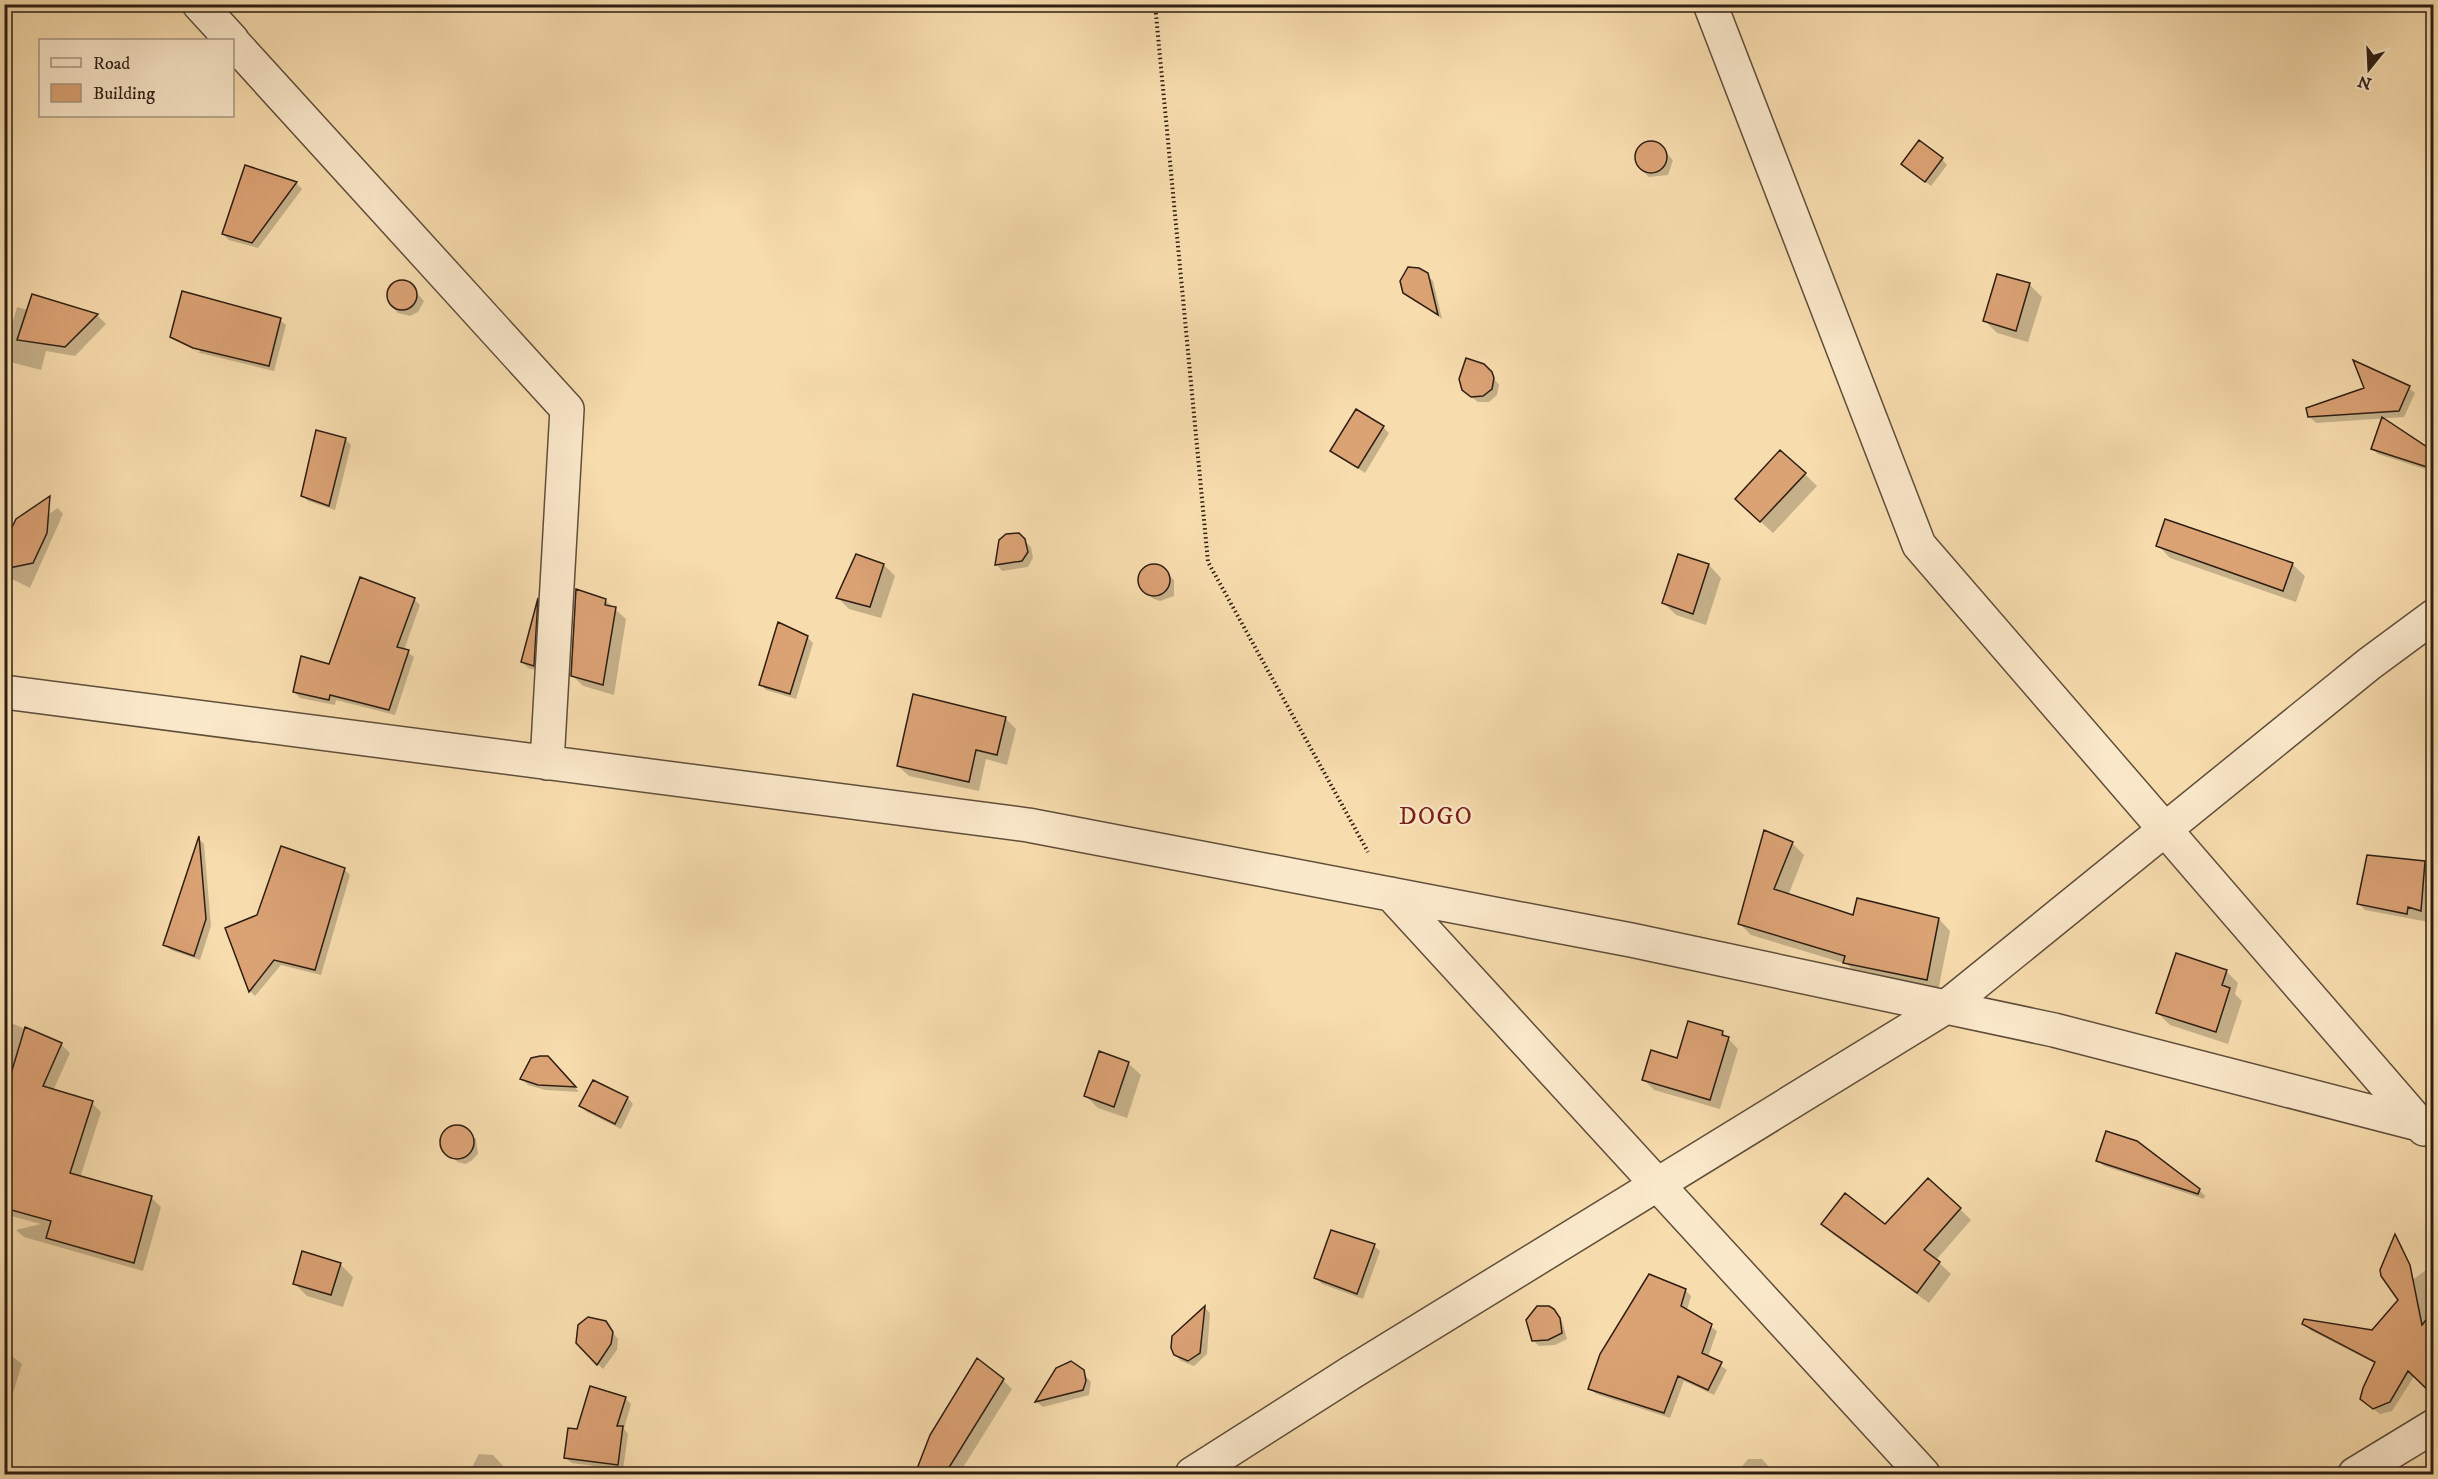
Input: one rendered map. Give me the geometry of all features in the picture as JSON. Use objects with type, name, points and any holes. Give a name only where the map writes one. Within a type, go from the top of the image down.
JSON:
[{"type":"street","points":[[199,4],[230,39]]},
{"type":"street","points":[[1710,4],[1919,545],[2164,830],[2429,1131]]},
{"type":"street","points":[[234,43],[567,409],[547,763]]},
{"type":"street","points":[[1192,1474],[1352,1372],[1946,1007],[2433,616]]},
{"type":"street","points":[[4,693],[1028,825],[1630,940],[2054,1030],[2429,1131]]},
{"type":"street","points":[[1391,894],[1923,1474]]},
{"type":"street","points":[[2355,1474],[2433,1426]]},
{"type":"path","points":[[1155,4],[1209,562],[1391,894]]},
{"type":"building","points":[[1919,140],[1943,158],[1925,182],[1901,164]]},
{"type":"building","points":[[1651,141],[1662,146],[1667,157],[1662,168],[1651,173],[1640,168],[1635,157],[1640,146]]},
{"type":"building","points":[[245,165],[297,182],[252,243],[222,234]]},
{"type":"building","points":[[1408,267],[1419,268],[1428,273],[1438,315],[1403,293],[1400,281]]},
{"type":"building","points":[[1997,274],[2030,283],[2016,331],[1983,321]]},
{"type":"building","points":[[402,280],[413,284],[417,295],[413,306],[402,310],[391,306],[387,295],[391,284]]},
{"type":"building","points":[[182,291],[281,318],[269,366],[193,348],[170,337]]},
{"type":"building","points":[[32,294],[98,314],[65,347],[17,340]]},
{"type":"building","points":[[1466,358],[1484,364],[1492,372],[1494,378],[1492,389],[1483,396],[1471,397],[1462,390],[1459,379]]},
{"type":"building","points":[[2353,360],[2410,386],[2399,411],[2308,417],[2306,408],[2364,388]]},
{"type":"building","points":[[1356,409],[1384,426],[1358,468],[1330,451]]},
{"type":"building","points":[[2382,417],[2433,451],[2433,469],[2371,449]]},
{"type":"building","points":[[316,430],[346,438],[329,506],[301,496]]},
{"type":"building","points":[[1780,450],[1806,473],[1760,522],[1735,499]]},
{"type":"building","points":[[50,496],[47,533],[33,563],[4,569],[4,544],[16,519]]},
{"type":"building","points":[[2165,519],[2293,563],[2283,591],[2156,546]]},
{"type":"building","points":[[1019,533],[1025,539],[1028,552],[1022,561],[995,565],[999,540],[1006,534]]},
{"type":"building","points":[[856,554],[884,564],[870,607],[836,598]]},
{"type":"building","points":[[1678,554],[1709,564],[1693,614],[1662,603]]},
{"type":"building","points":[[1154,564],[1165,569],[1170,580],[1165,591],[1154,596],[1143,591],[1138,580],[1143,569]]},
{"type":"building","points":[[360,577],[415,598],[397,647],[409,650],[389,710],[330,695],[329,700],[293,692],[301,656],[329,664]]},
{"type":"building","points":[[576,589],[606,599],[605,605],[616,607],[603,685],[571,676]]},
{"type":"building","points":[[538,598],[534,666],[521,662]]},
{"type":"building","points":[[778,622],[808,636],[790,694],[759,685]]},
{"type":"building","points":[[913,694],[1006,717],[997,755],[976,750],[969,782],[897,766]]},
{"type":"building","points":[[1764,830],[1793,842],[1774,889],[1853,915],[1857,898],[1939,918],[1927,980],[1843,963],[1845,956],[1738,924]]},
{"type":"building","points":[[199,836],[206,919],[194,956],[163,945]]},
{"type":"building","points":[[281,846],[345,868],[315,970],[274,960],[249,992],[225,928],[257,915]]},
{"type":"building","points":[[2367,855],[2425,861],[2421,911],[2408,907],[2407,914],[2357,904]]},
{"type":"building","points":[[2176,953],[2227,970],[2222,985],[2230,988],[2216,1032],[2156,1013]]},
{"type":"building","points":[[1688,1021],[1723,1031],[1722,1035],[1729,1037],[1710,1100],[1642,1080],[1651,1050],[1677,1058]]},
{"type":"building","points":[[25,1027],[62,1043],[43,1086],[93,1101],[70,1173],[152,1196],[134,1263],[46,1238],[51,1221],[4,1208],[4,1097]]},
{"type":"building","points":[[1099,1051],[1129,1062],[1114,1107],[1084,1096]]},
{"type":"building","points":[[548,1056],[576,1087],[538,1085],[520,1079],[531,1058]]},
{"type":"building","points":[[593,1080],[628,1097],[615,1124],[579,1106]]},
{"type":"building","points":[[457,1125],[469,1130],[474,1142],[469,1154],[457,1159],[445,1154],[440,1142],[445,1130]]},
{"type":"building","points":[[2106,1131],[2137,1141],[2200,1189],[2198,1194],[2096,1161]]},
{"type":"building","points":[[1928,1178],[1961,1208],[1924,1250],[1940,1262],[1917,1293],[1821,1224],[1845,1193],[1885,1224]]},
{"type":"building","points":[[1331,1230],[1375,1244],[1357,1294],[1314,1278]]},
{"type":"building","points":[[2395,1234],[2410,1265],[2422,1325],[2433,1311],[2433,1361],[2430,1364],[2433,1395],[2408,1371],[2390,1402],[2373,1409],[2360,1399],[2375,1362],[2302,1324],[2304,1319],[2372,1330],[2398,1300],[2381,1276],[2380,1270]]},
{"type":"building","points":[[302,1251],[341,1263],[331,1295],[293,1284]]},
{"type":"building","points":[[1649,1274],[1686,1289],[1681,1306],[1712,1324],[1702,1353],[1722,1362],[1708,1390],[1678,1376],[1664,1413],[1588,1389],[1600,1354]]},
{"type":"building","points":[[1205,1306],[1200,1353],[1188,1361],[1174,1355],[1171,1348],[1172,1336]]},
{"type":"building","points":[[1537,1306],[1549,1306],[1554,1309],[1560,1318],[1562,1333],[1548,1340],[1532,1341],[1526,1320]]},
{"type":"building","points":[[588,1317],[606,1321],[613,1332],[611,1344],[597,1365],[576,1343],[578,1325]]},
{"type":"building","points":[[977,1358],[1004,1379],[945,1474],[915,1474],[930,1435]]},
{"type":"building","points":[[1071,1361],[1084,1370],[1086,1381],[1083,1390],[1035,1402],[1056,1368]]},
{"type":"building","points":[[590,1386],[626,1397],[617,1426],[623,1426],[618,1465],[564,1458],[568,1428],[577,1429]]},
{"type":"district","name":"DOGO","points":[[1436,816]]}]
